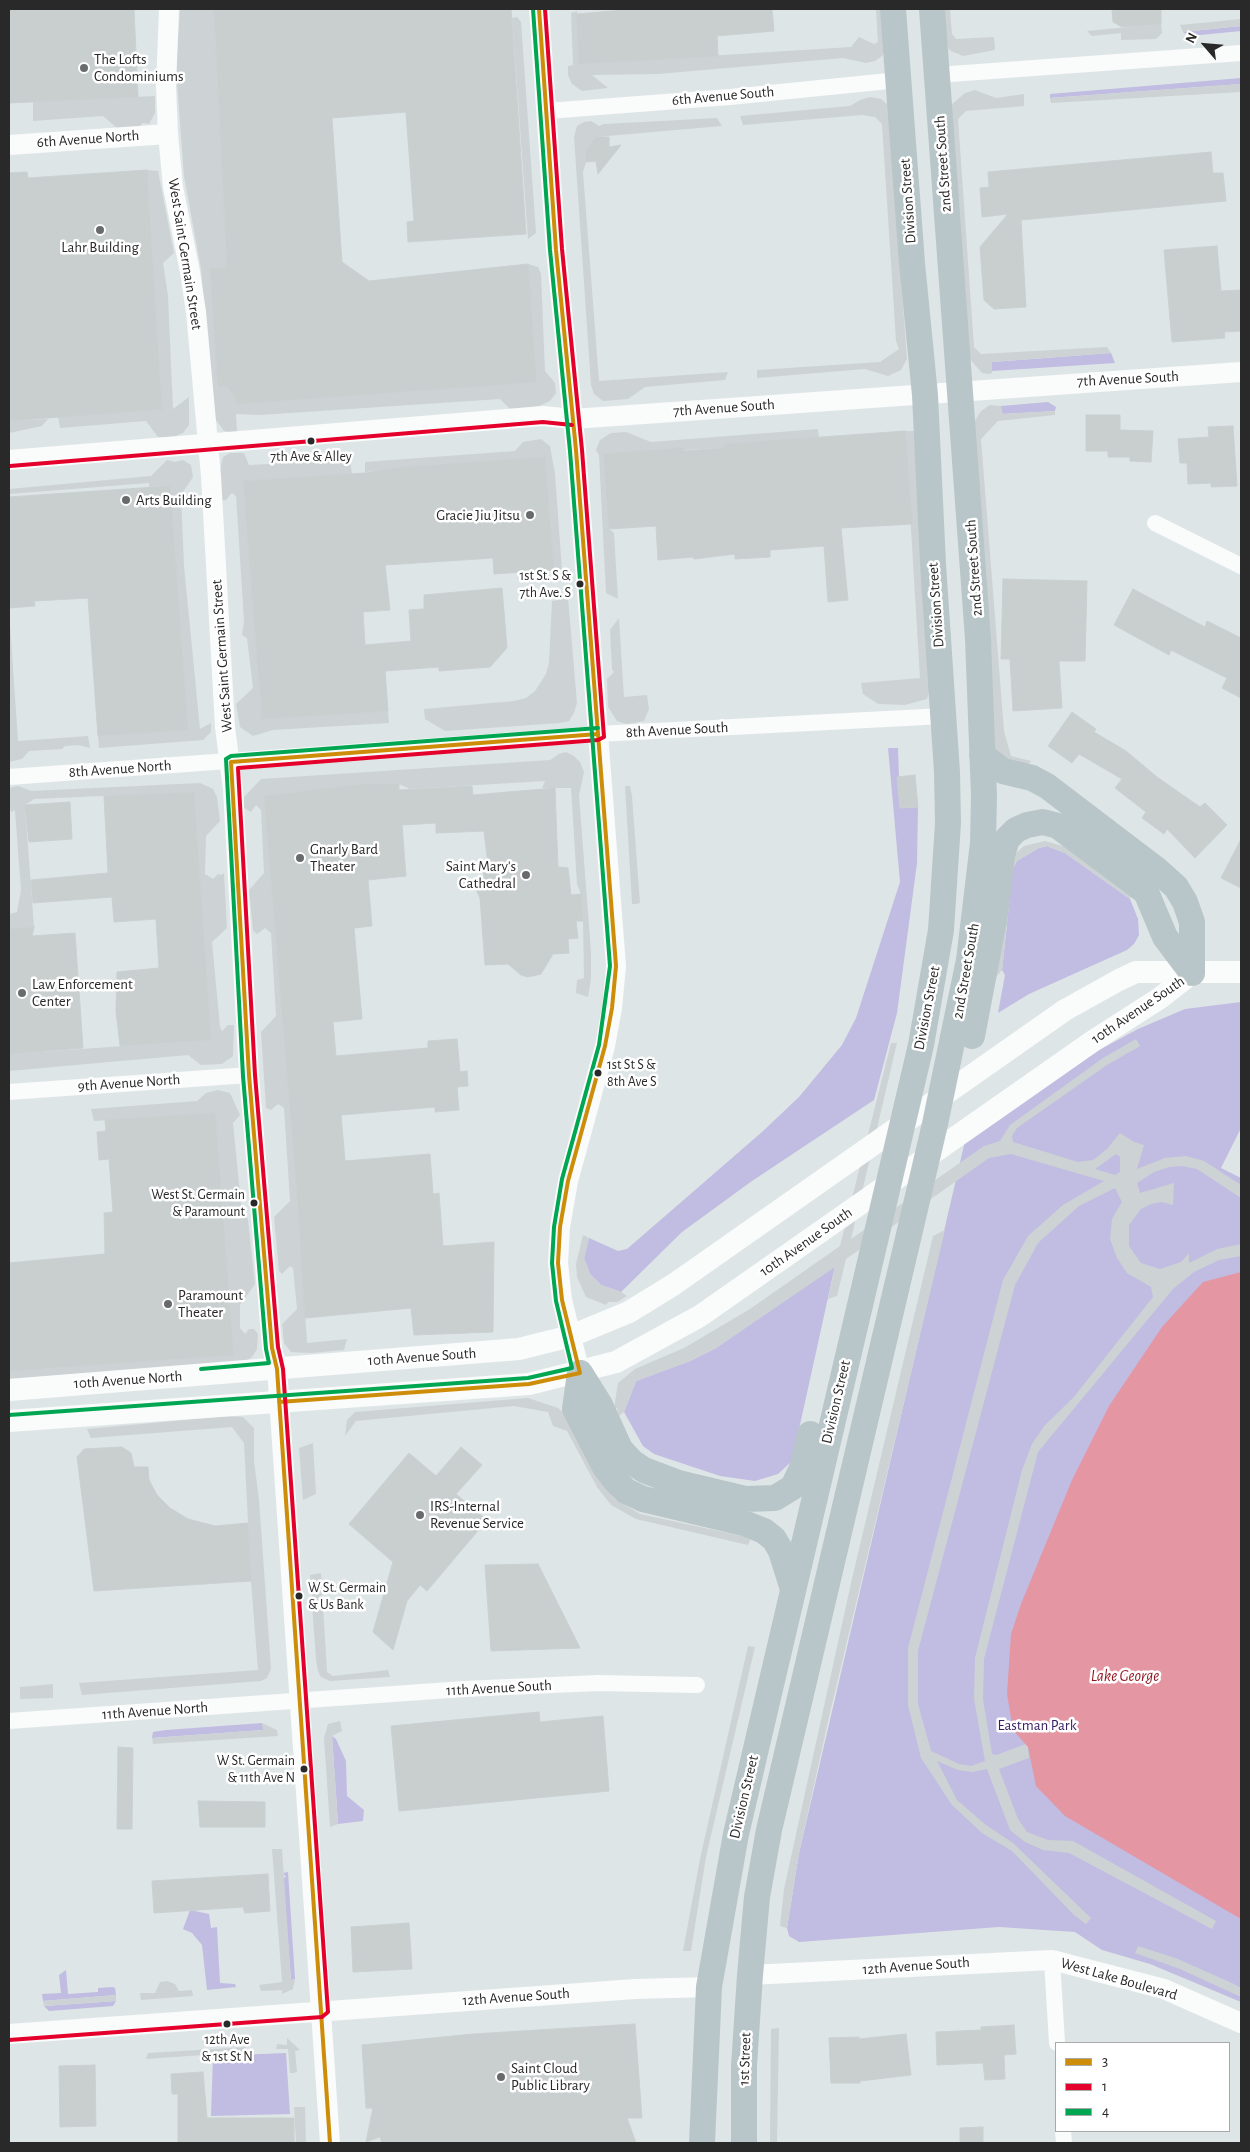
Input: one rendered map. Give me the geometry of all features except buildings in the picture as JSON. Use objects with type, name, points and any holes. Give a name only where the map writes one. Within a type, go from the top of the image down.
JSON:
[{"type":"highway","name":"Division Street","points":[[710,1986],[736,1834],[792,1588],[856,1286],[876,1235],[921,1044],[934,977],[945,885],[948,823],[944,716],[925,395],[912,263],[893,9]]},
{"type":"highway","name":"2nd Street South","points":[[932,9],[962,391],[978,629],[984,796],[983,843],[976,914],[958,1017],[935,1124]]},
{"type":"highway","points":[[982,755],[1003,771],[1032,778],[1047,786],[1156,869],[1176,887],[1185,902],[1192,922],[1192,973]]},
{"type":"highway","points":[[935,1124],[962,1078],[980,1000],[995,915],[1002,855],[1007,839],[1027,824],[1043,822],[1058,826],[1146,892],[1165,937],[1192,973]]},
{"type":"highway","name":"Division Street","points":[[750,1975],[757,1897],[769,1830],[935,1124]]},
{"type":"highway","points":[[580,1373],[600,1404],[620,1449],[632,1462],[644,1470],[678,1483],[745,1499],[775,1498],[793,1486],[802,1468],[856,1286]]},
{"type":"highway","points":[[580,1373],[575,1409],[605,1467],[615,1480],[626,1491],[643,1499],[744,1523],[764,1531],[774,1539],[782,1551],[792,1588]]},
{"type":"highway","name":"1st Street","points":[[744,2143],[744,2066],[750,1975]]},
{"type":"highway","points":[[702,2143],[710,1986]]},
{"type":"main road","name":"10th Avenue South","points":[[277,1369],[518,1349],[571,1336],[628,1312],[673,1285],[1065,1010],[1136,972],[1192,973]]},
{"type":"main road","points":[[1192,973],[1241,972]]},
{"type":"main road","name":"10th Avenue South","points":[[280,1402],[529,1384],[580,1373],[616,1362],[700,1316],[1084,1047],[1160,998],[1192,973]]},
{"type":"main road","name":"10th Avenue North","points":[[9,1390],[277,1369]]},
{"type":"main road","points":[[9,1421],[280,1402]]},
{"type":"street","name":"West Saint Germain Street","points":[[168,9],[166,86],[168,134],[173,187],[195,304],[208,445],[225,727],[231,762],[250,1075],[272,1348],[277,1369],[280,1402],[330,2143]]},
{"type":"street","points":[[539,9],[556,250],[573,419],[616,966],[605,1046],[568,1181],[560,1227],[558,1263],[562,1300],[580,1373]]},
{"type":"street","points":[[937,75],[1241,53]]},
{"type":"street","name":"6th Avenue South","points":[[546,111],[730,97],[899,80]]},
{"type":"street","name":"6th Avenue North","points":[[9,145],[168,134]]},
{"type":"street","name":"7th Avenue South","points":[[9,460],[543,416],[573,419],[1241,372]]},
{"type":"street","points":[[1155,523],[1241,566]]},
{"type":"street","name":"8th Avenue South","points":[[231,762],[598,734],[944,716]]},
{"type":"street","name":"8th Avenue North","points":[[9,777],[231,762]]},
{"type":"street","name":"9th Avenue North","points":[[9,1092],[250,1075]]},
{"type":"street","name":"11th Avenue South","points":[[300,1700],[464,1688],[598,1683],[697,1685]]},
{"type":"street","name":"11th Avenue North","points":[[9,1722],[300,1700]]},
{"type":"street","points":[[1052,1960],[1057,2042]]},
{"type":"street","name":"12th Avenue South","points":[[750,1975],[1052,1960]]},
{"type":"street","name":"West Lake Boulevard","points":[[1052,1960],[1164,1989],[1241,2023]]},
{"type":"street","name":"12th Avenue South","points":[[9,2034],[635,1989],[710,1986]]},
{"type":"green space","points":[[1241,26],[1241,31],[1190,36],[1183,32]]},
{"type":"green space","points":[[1241,78],[1241,84],[1050,98],[1050,94]]},
{"type":"green space","points":[[1111,353],[1115,363],[992,371],[992,362]]},
{"type":"green space","points":[[1048,402],[1056,407],[1055,411],[1002,414],[1001,406]]},
{"type":"green space","points":[[888,748],[898,748],[900,808],[918,807],[917,863],[897,1013],[874,1100],[752,1181],[682,1232],[621,1292],[601,1285],[590,1274],[584,1258],[589,1238],[618,1251],[627,1249],[762,1132],[799,1097],[842,1045],[856,1018],[900,882]]},
{"type":"green space","points":[[1047,846],[1065,853],[1130,899],[1138,919],[1139,935],[1134,944],[1127,950],[1029,994],[998,1013],[1005,975],[1002,970],[1013,868],[1017,861],[1039,848]]},
{"type":"green space","name":"Eastman Park","points":[[1241,1002],[1241,1128],[1221,1168],[1241,1178],[1241,2002],[1150,1964],[1102,1950],[1075,1932],[999,1927],[799,1942],[789,1936],[787,1928],[799,1853],[965,1141],[1090,1055],[1138,1029],[1185,1009]]},
{"type":"green space","points":[[835,1266],[792,1461],[778,1474],[755,1481],[720,1476],[654,1454],[643,1446],[624,1412],[636,1381],[690,1361],[716,1348]]},
{"type":"green space","points":[[262,1723],[264,1730],[152,1738],[153,1732],[166,1730]]},
{"type":"green space","points":[[332,1736],[336,1739],[346,1761],[347,1796],[364,1810],[363,1821],[338,1824]]},
{"type":"green space","points":[[288,1872],[295,1979],[291,1980],[283,1878],[286,1877],[283,1873]]},
{"type":"green space","points":[[190,1910],[209,1914],[211,1928],[217,1927],[220,1983],[235,1984],[236,1987],[207,1990],[202,1945],[192,1933],[183,1929]]},
{"type":"green space","points":[[66,1970],[68,1994],[98,1992],[98,1988],[113,1987],[115,1988],[116,1995],[43,2001],[42,1994],[61,1993],[59,1975]]},
{"type":"green space","points":[[116,2001],[113,2006],[49,2011],[44,2006]]},
{"type":"green space","points":[[286,2053],[290,2114],[211,2116],[213,2056]]},
{"type":"shaded area","points":[[180,9],[214,9],[227,267],[210,269],[218,387],[227,386],[238,404],[535,382],[528,264],[538,267],[541,274],[545,371],[555,383],[556,393],[550,401],[539,406],[511,410],[500,399],[260,415],[236,414],[237,433],[224,431],[216,420],[213,411],[201,269],[184,176],[176,70]]},
{"type":"shaded area","points":[[876,9],[884,9],[888,45],[882,56],[875,61],[866,63],[843,58],[658,74],[592,75],[608,88],[582,91],[572,84],[568,75],[568,66],[573,65],[571,13],[577,11],[580,64],[851,47],[859,37],[874,44],[878,42]]},
{"type":"shaded area","points":[[941,9],[950,9],[952,34],[956,39],[994,37],[995,50],[963,56],[951,51],[948,48]]},
{"type":"shaded area","points":[[517,17],[521,22],[536,233],[528,239],[512,18]]},
{"type":"shaded area","points":[[1241,19],[1241,26],[1183,32],[1180,25]]},
{"type":"shaded area","points":[[1161,24],[1162,33],[1156,39],[1121,40],[1121,33],[1092,36],[1087,31]]},
{"type":"shaded area","points":[[1241,84],[1241,92],[1051,103],[1050,98]]},
{"type":"shaded area","points":[[975,90],[996,98],[1024,94],[1024,106],[966,111],[958,119],[974,347],[981,354],[1107,347],[1111,353],[992,362],[992,373],[988,374],[982,373],[968,357],[950,116],[952,104],[965,93]]},
{"type":"shaded area","points":[[155,96],[155,113],[149,124],[143,123],[137,129],[119,130],[103,116],[33,121],[33,102]]},
{"type":"shaded area","points":[[870,97],[881,99],[888,105],[907,359],[901,370],[888,376],[865,369],[757,378],[757,370],[880,362],[899,349],[896,341],[882,124],[875,117],[862,115],[743,125],[740,116],[850,106]]},
{"type":"shaded area","points":[[717,118],[722,126],[596,137],[586,150],[586,162],[583,172],[599,381],[728,372],[725,380],[645,387],[628,399],[603,401],[594,394],[591,385],[574,137],[577,126],[591,121],[599,126],[604,124]]},
{"type":"shaded area","points":[[147,170],[158,171],[174,253],[163,263],[168,296],[173,409],[189,397],[189,425],[183,433],[173,437],[158,437],[146,421],[60,428],[58,417],[162,408]]},
{"type":"shaded area","points":[[990,405],[1001,406],[1003,414],[1055,411],[1055,415],[998,421],[981,439],[1004,731],[1011,756],[1031,761],[1029,764],[1018,767],[995,750],[973,424],[981,411]]},
{"type":"shaded area","points":[[48,419],[42,426],[9,433],[9,421]]},
{"type":"shaded area","points":[[818,429],[819,438],[725,444],[725,448],[605,454],[609,529],[614,533],[618,599],[606,593],[599,455],[596,450],[600,440],[611,433],[626,432],[651,442]]},
{"type":"shaded area","points":[[905,431],[914,431],[932,682],[927,699],[905,705],[878,704],[863,694],[861,683],[920,678]]},
{"type":"shaded area","points":[[541,439],[550,446],[555,474],[562,570],[554,570],[545,457],[365,472],[365,462],[515,451],[523,442]]},
{"type":"shaded area","points":[[230,453],[244,453],[249,465],[350,460],[352,474],[243,481],[262,719],[388,711],[389,723],[273,730],[253,736],[240,727],[236,704],[253,688],[247,638],[242,635],[244,622],[236,496],[232,493],[226,500],[220,501],[220,470],[223,457]]},
{"type":"shaded area","points":[[167,460],[175,462],[183,460],[191,465],[193,477],[181,495],[184,566],[200,729],[211,723],[211,732],[203,740],[99,748],[98,736],[188,730],[170,486],[149,487],[149,483],[9,494],[9,489],[151,476]]},
{"type":"shaded area","points":[[568,598],[577,703],[569,721],[445,731],[425,719],[424,709],[514,701],[526,698],[535,691],[546,674],[549,663],[552,601]]},
{"type":"shaded area","points":[[9,609],[18,741],[88,736],[90,748],[78,745],[65,746],[62,749],[29,751],[22,759],[9,762]]},
{"type":"shaded area","points":[[619,618],[624,697],[647,695],[649,709],[644,721],[627,724],[617,721],[608,707],[607,679],[614,672],[612,669],[610,630]]},
{"type":"shaded area","points":[[566,752],[580,762],[584,772],[579,795],[591,952],[591,979],[588,997],[576,993],[577,980],[584,978],[583,921],[581,894],[577,884],[571,788],[542,788],[545,781],[410,789],[399,784],[361,784],[264,796],[298,1205],[307,1343],[347,1339],[344,1350],[311,1353],[291,1352],[284,1343],[282,1324],[297,1309],[293,1268],[290,1266],[282,1274],[279,1271],[274,1217],[290,1201],[284,1108],[278,1104],[271,1110],[266,1108],[261,1032],[276,1016],[271,933],[265,928],[257,934],[253,931],[249,890],[264,873],[261,810],[256,805],[251,812],[244,808],[244,797],[261,779],[550,760]]},
{"type":"shaded area","points":[[200,783],[213,789],[217,797],[220,821],[206,836],[205,874],[213,879],[218,874],[224,873],[227,928],[212,942],[220,1027],[222,1031],[228,1025],[234,1025],[233,1056],[222,1064],[201,1065],[188,1055],[9,1071],[9,1054],[211,1040],[194,792],[34,799],[25,805],[34,927],[9,929],[9,914],[17,912],[21,890],[15,810],[11,812],[9,788],[18,786],[31,791]]},
{"type":"shaded area","points":[[625,786],[630,786],[632,796],[640,903],[636,904],[632,904]]},
{"type":"shaded area","points":[[1045,841],[1063,846],[1086,860],[1132,894],[1130,899],[1065,853],[1047,846],[1039,848],[1017,861],[1013,868],[1002,970],[992,982],[1008,867],[1016,853],[1024,846]]},
{"type":"shaded area","points":[[1136,1039],[1140,1046],[1107,1065],[1017,1128],[1012,1136],[1013,1142],[1078,1162],[1093,1160],[1107,1149],[1120,1133],[1134,1142],[1144,1145],[1137,1169],[1165,1158],[1186,1156],[1204,1161],[1241,1185],[1241,1198],[1197,1169],[1182,1166],[1169,1167],[1154,1172],[1137,1183],[1140,1193],[1174,1183],[1173,1205],[1162,1202],[1151,1204],[1141,1209],[1129,1225],[1129,1246],[1141,1263],[1160,1269],[1181,1262],[1189,1253],[1189,1263],[1217,1249],[1241,1244],[1241,1256],[1219,1260],[1194,1272],[1173,1289],[1038,1452],[984,1659],[983,1699],[992,1754],[996,1755],[1026,1744],[1028,1747],[1029,1758],[999,1769],[1018,1819],[1027,1832],[1048,1840],[1073,1841],[1216,1921],[1212,1929],[1069,1853],[1043,1850],[1025,1842],[1010,1830],[987,1769],[972,1772],[958,1770],[937,1761],[957,1800],[986,1825],[1013,1843],[1091,1918],[1086,1924],[1074,1915],[1012,1851],[982,1833],[952,1805],[921,1758],[908,1705],[908,1648],[1003,1280],[1028,1236],[1063,1205],[1104,1181],[1011,1154],[989,1158],[846,1259],[837,1296],[828,1299],[835,1267],[716,1348],[690,1361],[636,1381],[624,1412],[619,1416],[617,1408],[614,1408],[618,1383],[635,1369],[684,1348],[750,1309],[840,1246],[891,1043],[897,1043],[851,1239],[984,1146],[1000,1141],[1010,1125],[1103,1058]],"holes":[[[1116,1154],[1120,1157],[1120,1172],[1115,1175],[1095,1169]],[[1115,1188],[1122,1202],[1112,1219],[1110,1239],[1117,1258],[1127,1273],[1151,1287],[1153,1297],[1073,1398],[1045,1425],[1032,1444],[1022,1470],[975,1658],[974,1699],[985,1761],[971,1766],[959,1764],[931,1751],[918,1704],[918,1651],[1015,1285],[1038,1243],[1079,1206]]]},
{"type":"shaded area","points":[[218,1090],[230,1093],[240,1115],[233,1123],[242,1214],[248,1219],[255,1284],[240,1305],[240,1328],[245,1334],[249,1329],[254,1329],[258,1334],[257,1349],[252,1357],[245,1362],[9,1379],[9,1371],[232,1355],[215,1113],[94,1121],[91,1109],[197,1101],[206,1093]]},
{"type":"shaded area","points":[[945,1230],[829,1717],[799,1853],[787,1928],[780,1926],[784,1889],[851,1583],[933,1236]]},
{"type":"shaded area","points":[[583,1235],[589,1238],[584,1258],[590,1274],[601,1285],[627,1296],[617,1302],[608,1302],[606,1305],[586,1297],[577,1277],[576,1264]]},
{"type":"shaded area","points":[[528,1398],[558,1408],[564,1413],[596,1474],[615,1499],[640,1514],[751,1538],[748,1545],[636,1519],[611,1505],[597,1487],[567,1431],[553,1426],[548,1412],[514,1406],[356,1421],[345,1436],[347,1420],[355,1412]]},
{"type":"shaded area","points":[[228,1416],[243,1417],[254,1428],[254,1461],[259,1500],[271,1669],[267,1678],[261,1681],[82,1695],[79,1683],[258,1670],[251,1581],[244,1443],[232,1427],[91,1438],[87,1429]]},
{"type":"shaded area","points":[[313,1443],[316,1494],[303,1500],[299,1448]]},
{"type":"shaded area","points":[[321,1573],[327,1672],[333,1676],[388,1670],[390,1677],[330,1681],[321,1677],[316,1660],[310,1575]]},
{"type":"shaded area","points":[[748,1646],[755,1647],[706,1857],[691,1951],[683,1951],[700,1859]]},
{"type":"shaded area","points":[[53,1684],[53,1698],[20,1699],[20,1687]]},
{"type":"shaded area","points":[[340,1721],[342,1731],[332,1736],[338,1824],[330,1827],[324,1738],[328,1724]]},
{"type":"shaded area","points":[[262,1723],[277,1730],[278,1736],[153,1744],[152,1738],[263,1730]]},
{"type":"shaded area","points":[[272,1849],[282,1849],[291,1980],[295,1979],[293,1989],[282,1994],[282,1990],[261,1991],[259,1985],[282,1982]]},
{"type":"shaded area","points":[[1138,1946],[1178,1959],[1234,1984],[1241,1988],[1241,1997],[1180,1969],[1135,1953]]},
{"type":"shaded area","points":[[167,1981],[175,1984],[179,1991],[192,1990],[193,1996],[141,2000],[140,1993],[155,1993],[160,1982]]},
{"type":"shaded area","points":[[116,1995],[116,2001],[44,2006],[43,2001]]},
{"type":"shaded area","points":[[779,2028],[777,2143],[770,2143],[771,2029]]},
{"type":"shaded area","points":[[287,2038],[300,2050],[295,2051],[297,2072],[293,2073],[290,2073],[288,2049],[276,2049],[277,2044],[287,2045]]},
{"type":"shaded area","points":[[246,2047],[246,2052],[146,2059],[148,2053]]},
{"type":"shaded area","points":[[294,2107],[305,2107],[306,2143],[296,2143]]},
{"type":"water","name":"Lake George","points":[[1241,1272],[1241,1919],[1065,1816],[1036,1786],[1028,1747],[1013,1730],[1007,1694],[1011,1634],[1021,1604],[1072,1480],[1109,1406],[1162,1327],[1203,1282]]},
{"type":"transit line","name":"4","points":[[9,1415],[528,1378],[572,1368],[556,1301],[552,1263],[554,1227],[562,1179],[599,1045],[610,966],[570,451],[550,250],[533,9]]},
{"type":"transit line","name":"3","points":[[279,1402],[529,1384],[580,1373],[562,1300],[558,1263],[560,1227],[568,1181],[605,1046],[612,1008],[616,966],[576,450],[556,250],[539,9]]},
{"type":"transit line","name":"1","points":[[9,2040],[322,2017],[328,2012],[283,1369],[278,1347],[255,1075],[238,768],[598,740],[604,737],[582,450],[562,249],[545,9]]},
{"type":"transit line","name":"1","points":[[10,466],[543,422],[572,425]]},
{"type":"transit line","name":"4","points":[[201,1369],[269,1363],[266,1349],[243,1076],[226,759],[231,756],[598,728]]},
{"type":"transit line","name":"3","points":[[330,2143],[277,1369],[272,1348],[249,1075],[231,762],[598,734]]},
{"type":"place","name":"The Lofts Condominiums","points":[[84,68]]},
{"type":"place","name":"Lahr Building","points":[[100,230]]},
{"type":"place","name":"7th Ave & Alley","points":[[311,441]]},
{"type":"place","name":"Arts Building","points":[[126,500]]},
{"type":"place","name":"Gracie Jiu Jitsu","points":[[530,515]]},
{"type":"place","name":"1st St. S & 7th Ave. S","points":[[580,584]]},
{"type":"place","name":"Gnarly Bard Theater","points":[[300,858]]},
{"type":"place","name":"Saint Mary's Cathedral","points":[[526,875]]},
{"type":"place","name":"Law Enforcement Center","points":[[22,993]]},
{"type":"place","name":"1st St S & 8th Ave S","points":[[598,1073]]},
{"type":"place","name":"West St. Germain & Paramount","points":[[254,1203]]},
{"type":"place","name":"Paramount Theater","points":[[168,1304]]},
{"type":"place","name":"IRS-Internal Revenue Service","points":[[420,1515]]},
{"type":"place","name":"W St. Germain & Us Bank","points":[[299,1596]]},
{"type":"place","name":"W St. Germain & 11th Ave N","points":[[304,1769]]},
{"type":"place","name":"12th Ave & 1st St N","points":[[227,2024]]},
{"type":"place","name":"Saint Cloud Public Library","points":[[501,2077]]}]
